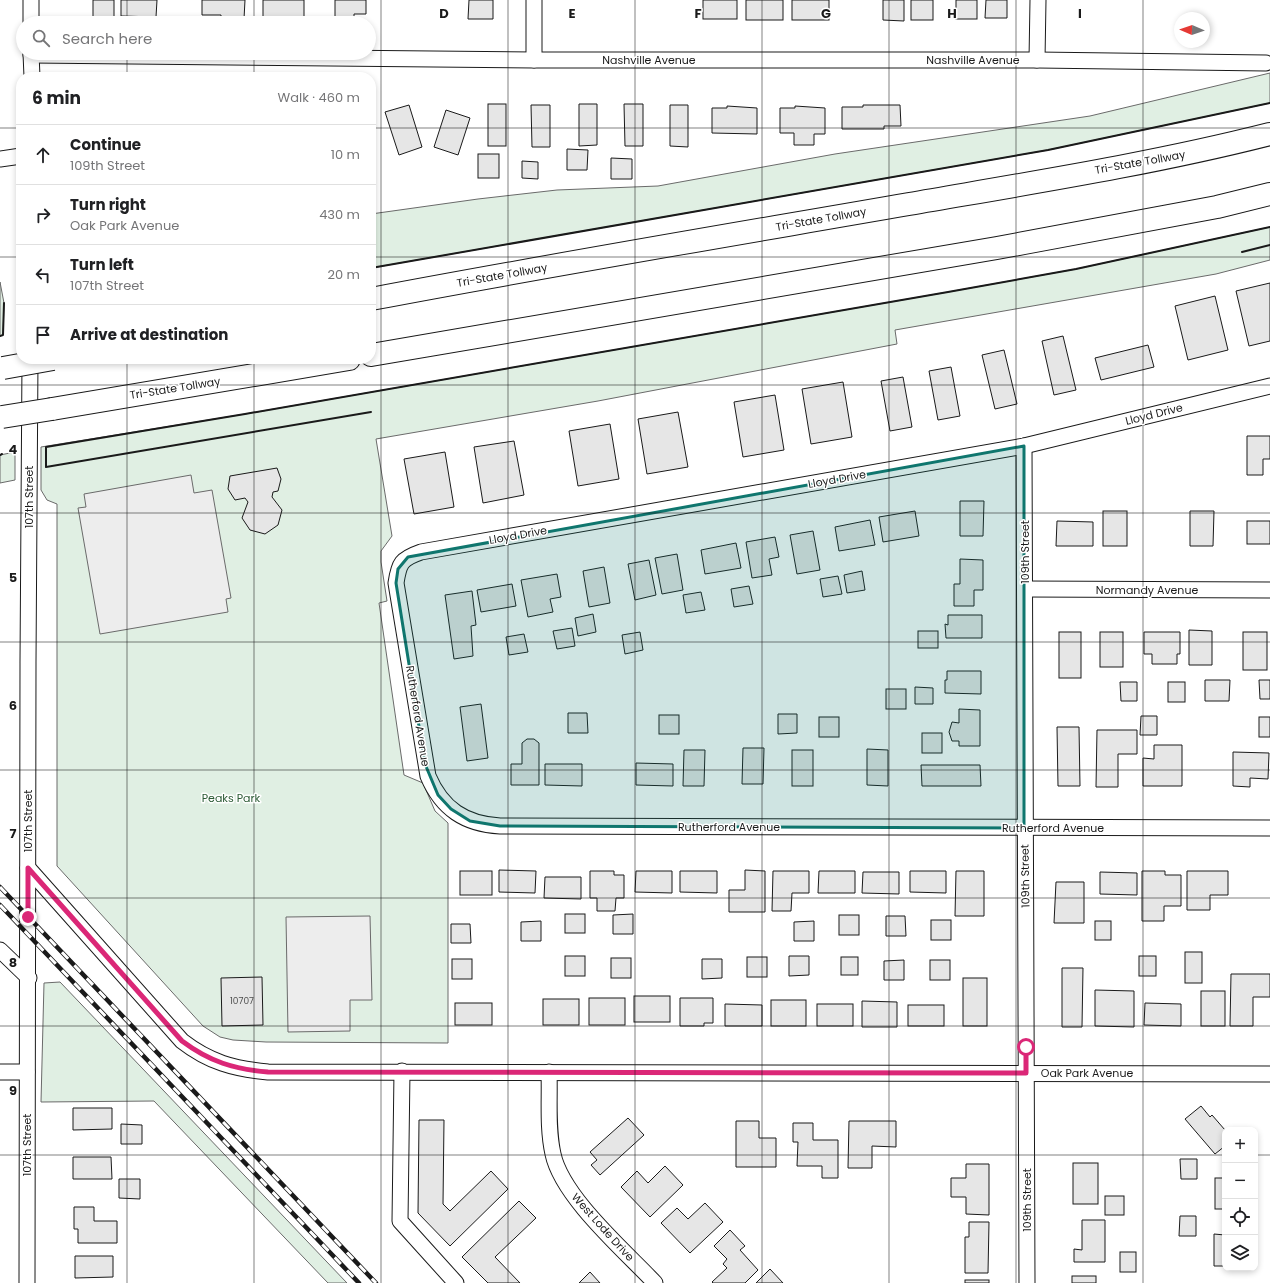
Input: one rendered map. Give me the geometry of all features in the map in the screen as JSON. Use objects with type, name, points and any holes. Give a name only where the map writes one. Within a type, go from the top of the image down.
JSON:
[{"type":"highway","name":"Tri-State Tollway","points":[[376,298],[515,272],[1001,188],[1212,149],[1270,134]]},
{"type":"highway","points":[[376,354],[997,248],[1217,207],[1270,194]]},
{"type":"highway","points":[[2,368],[25,364]]},
{"type":"highway","name":"Tri-State Tollway","points":[[1,418],[320,364]]},
{"type":"street","points":[[31,0],[31,16]]},
{"type":"street","points":[[534,0],[534,60]]},
{"type":"street","points":[[1037,60],[1038,0]]},
{"type":"street","name":"Nashville Avenue","points":[[376,58],[1266,62]]},
{"type":"street","points":[[31,60],[32,72]]},
{"type":"street","points":[[0,159],[16,157]]},
{"type":"street","name":"107th Street","points":[[27,1283],[30,364]]},
{"type":"street","name":"Lloyd Drive","points":[[402,562],[408,557],[420,552],[1024,446],[1270,386]]},
{"type":"street","name":"109th Street","points":[[1024,446],[1024,828],[1027,1283]]},
{"type":"street","name":"Rutherford Avenue","points":[[402,562],[398,569],[396,583],[428,776],[438,795],[451,809],[470,821],[500,826],[1270,828]]},
{"type":"street","name":"Normandy Avenue","points":[[1025,590],[1270,590]]},
{"type":"street","name":"Oak Park Avenue","points":[[28,868],[182,1041],[198,1054],[219,1063],[242,1070],[268,1072],[402,1071],[1270,1074]]},
{"type":"street","points":[[0,950],[29,978]]},
{"type":"street","points":[[402,1071],[400,1221],[456,1283]]},
{"type":"street","points":[[0,1072],[28,1072]]},
{"type":"street","name":"West Lode Drive","points":[[549,1072],[550,1135],[553,1156],[562,1179],[579,1203],[655,1283]]},
{"type":"highlighted area","points":[[1024,446],[1024,828],[500,826],[470,821],[451,809],[438,795],[425,764],[396,583],[398,569],[408,557]]},
{"type":"green space","points":[[1270,73],[1270,103],[1048,150],[376,267],[376,213],[557,190],[658,186],[835,154],[1090,116]]},
{"type":"green space","name":"Peaks Park","points":[[1270,227],[1270,260],[1216,274],[895,330],[897,344],[598,401],[376,439],[392,536],[381,551],[381,562],[387,601],[379,603],[404,775],[423,783],[435,811],[448,823],[448,1043],[266,1042],[233,1040],[220,1037],[203,1026],[57,866],[57,504],[47,500],[41,490],[41,447],[245,414],[948,292],[1076,269]]},
{"type":"green space","points":[[0,282],[4,303],[3,335],[0,336]]},
{"type":"green space","points":[[15,452],[15,480],[0,483],[0,455]]},
{"type":"green space","points":[[60,982],[347,1283],[328,1283],[154,1101],[41,1102],[44,983]]},
{"type":"shaded area","points":[[191,475],[194,493],[212,490],[231,598],[226,599],[228,612],[100,634],[78,508],[86,507],[84,494]]},
{"type":"shaded area","points":[[370,916],[372,1000],[350,1000],[350,1031],[288,1032],[286,917]]},
{"type":"building","points":[[93,0],[114,0],[114,16],[93,16]]},
{"type":"building","points":[[121,0],[157,0],[156,16],[121,16]]},
{"type":"building","points":[[202,0],[245,0],[244,16],[202,15]]},
{"type":"building","points":[[263,0],[304,0],[304,16],[263,16]]},
{"type":"building","points":[[335,0],[366,0],[366,14],[354,14],[354,16],[335,16]]},
{"type":"building","points":[[469,0],[493,0],[493,19],[468,19]]},
{"type":"building","points":[[703,0],[737,0],[737,19],[703,19]]},
{"type":"building","points":[[746,0],[783,0],[783,20],[746,20]]},
{"type":"building","points":[[792,0],[829,0],[829,20],[792,20]]},
{"type":"building","points":[[883,0],[904,0],[904,21],[883,20]]},
{"type":"building","points":[[911,0],[933,0],[933,20],[911,20]]},
{"type":"building","points":[[956,0],[977,0],[977,19],[956,19]]},
{"type":"building","points":[[986,0],[1007,0],[1007,18],[985,18]]},
{"type":"building","points":[[488,104],[506,104],[506,146],[488,146]]},
{"type":"building","points":[[579,104],[597,104],[597,145],[579,146]]},
{"type":"building","points":[[624,104],[643,104],[643,146],[625,146]]},
{"type":"building","points":[[409,105],[422,147],[399,155],[385,112]]},
{"type":"building","points":[[531,105],[550,105],[550,147],[532,147]]},
{"type":"building","points":[[670,105],[688,105],[688,147],[670,146]]},
{"type":"building","points":[[863,105],[900,105],[901,126],[884,126],[884,129],[842,129],[842,107],[863,107]]},
{"type":"building","points":[[727,106],[757,108],[757,134],[712,133],[712,108],[727,108]]},
{"type":"building","points":[[795,106],[825,108],[825,134],[814,134],[814,145],[794,145],[794,133],[780,133],[780,108],[795,108]]},
{"type":"building","points":[[446,110],[470,118],[458,155],[434,147]]},
{"type":"building","points":[[567,149],[588,150],[587,170],[567,170]]},
{"type":"building","points":[[478,154],[499,154],[499,178],[478,178]]},
{"type":"building","points":[[611,158],[632,159],[632,179],[611,179]]},
{"type":"building","points":[[522,161],[538,162],[538,179],[522,178]]},
{"type":"building","points":[[1270,283],[1270,341],[1249,346],[1236,291]]},
{"type":"building","points":[[1215,296],[1228,350],[1188,360],[1175,306]]},
{"type":"building","points":[[1063,336],[1076,390],[1054,395],[1042,341]]},
{"type":"building","points":[[1148,345],[1154,367],[1101,380],[1095,358]]},
{"type":"building","points":[[1004,350],[1017,404],[995,409],[982,355]]},
{"type":"building","points":[[951,367],[960,416],[938,420],[929,371]]},
{"type":"building","points":[[903,377],[912,427],[890,431],[881,381]]},
{"type":"building","points":[[843,382],[852,437],[811,444],[802,389]]},
{"type":"building","points":[[775,395],[784,450],[743,457],[734,402]]},
{"type":"building","points":[[678,412],[688,467],[647,474],[638,419]]},
{"type":"building","points":[[610,424],[619,479],[578,486],[569,431]]},
{"type":"building","points":[[1247,436],[1270,436],[1270,459],[1263,459],[1263,475],[1247,475]]},
{"type":"building","points":[[514,441],[524,495],[483,503],[474,447]]},
{"type":"building","points":[[445,452],[454,507],[414,514],[404,459]]},
{"type":"building","points":[[277,468],[281,479],[278,491],[273,492],[272,497],[282,510],[278,525],[265,534],[250,530],[242,518],[248,502],[245,498],[235,500],[228,489],[230,476]]},
{"type":"building","points":[[960,501],[984,501],[983,536],[960,536]]},
{"type":"building","points":[[915,511],[919,536],[883,542],[879,517]]},
{"type":"building","points":[[1103,511],[1127,511],[1127,546],[1103,546]]},
{"type":"building","points":[[1190,511],[1214,511],[1213,546],[1190,546]]},
{"type":"building","points":[[870,520],[875,545],[839,551],[835,527]]},
{"type":"building","points":[[1057,521],[1093,522],[1093,546],[1056,546]]},
{"type":"building","points":[[1247,521],[1270,521],[1270,544],[1247,544]]},
{"type":"building","points":[[813,531],[820,570],[797,574],[790,535]]},
{"type":"building","points":[[775,537],[779,557],[769,559],[772,575],[752,578],[746,542]]},
{"type":"building","points":[[736,543],[741,568],[705,574],[701,550]]},
{"type":"building","points":[[677,554],[683,590],[662,594],[655,558]]},
{"type":"building","points":[[960,559],[983,560],[983,590],[974,590],[974,606],[954,606],[954,584],[960,584]]},
{"type":"building","points":[[649,560],[656,595],[635,600],[628,564]]},
{"type":"building","points":[[604,567],[610,603],[589,607],[583,571]]},
{"type":"building","points":[[862,571],[865,590],[847,593],[844,575]]},
{"type":"building","points":[[557,574],[561,597],[550,599],[553,612],[528,617],[521,580]]},
{"type":"building","points":[[838,576],[842,594],[823,597],[820,579]]},
{"type":"building","points":[[512,584],[516,606],[481,612],[477,590]]},
{"type":"building","points":[[749,586],[753,604],[734,607],[731,589]]},
{"type":"building","points":[[472,591],[476,625],[471,626],[473,656],[454,659],[445,595]]},
{"type":"building","points":[[701,592],[705,610],[686,613],[683,595]]},
{"type":"building","points":[[593,614],[596,632],[578,636],[575,618]]},
{"type":"building","points":[[948,615],[982,615],[982,638],[946,638],[945,624],[948,625]]},
{"type":"building","points":[[572,628],[575,646],[557,649],[553,631]]},
{"type":"building","points":[[1189,630],[1212,631],[1212,665],[1189,665]]},
{"type":"building","points":[[918,631],[938,631],[938,648],[918,648]]},
{"type":"building","points":[[640,632],[643,650],[625,654],[622,635]]},
{"type":"building","points":[[1059,632],[1081,632],[1081,678],[1059,678]]},
{"type":"building","points":[[1100,632],[1123,632],[1123,667],[1100,667]]},
{"type":"building","points":[[1144,632],[1180,632],[1180,654],[1177,654],[1177,664],[1152,664],[1152,654],[1144,654]]},
{"type":"building","points":[[1243,632],[1267,632],[1267,670],[1243,670]]},
{"type":"building","points":[[524,634],[528,652],[509,655],[506,637]]},
{"type":"building","points":[[947,671],[981,671],[981,694],[945,693]]},
{"type":"building","points":[[1205,680],[1230,680],[1229,701],[1205,701]]},
{"type":"building","points":[[1259,680],[1270,680],[1270,699],[1260,699]]},
{"type":"building","points":[[1120,682],[1137,682],[1137,701],[1121,701]]},
{"type":"building","points":[[1168,682],[1185,682],[1185,702],[1168,702]]},
{"type":"building","points":[[915,687],[933,688],[933,704],[915,704]]},
{"type":"building","points":[[886,689],[906,689],[906,709],[886,709]]},
{"type":"building","points":[[481,704],[488,758],[467,761],[460,707]]},
{"type":"building","points":[[959,709],[980,710],[980,746],[959,746],[959,741],[952,741],[949,732],[952,722],[959,723]]},
{"type":"building","points":[[568,713],[587,713],[588,733],[568,733]]},
{"type":"building","points":[[778,714],[797,714],[797,733],[778,734]]},
{"type":"building","points":[[659,715],[679,715],[679,734],[659,734]]},
{"type":"building","points":[[1141,716],[1157,716],[1157,735],[1140,735]]},
{"type":"building","points":[[819,717],[839,717],[839,737],[819,737]]},
{"type":"building","points":[[1259,717],[1270,717],[1270,737],[1259,737]]},
{"type":"building","points":[[1057,727],[1079,727],[1080,786],[1058,786]]},
{"type":"building","points":[[1097,730],[1137,730],[1137,754],[1118,754],[1118,787],[1096,787]]},
{"type":"building","points":[[922,733],[942,733],[942,753],[922,753]]},
{"type":"building","points":[[527,739],[534,739],[539,743],[539,785],[511,785],[511,764],[522,764],[522,743]]},
{"type":"building","points":[[1154,745],[1182,745],[1182,786],[1143,786],[1143,758],[1154,759]]},
{"type":"building","points":[[743,748],[764,748],[763,784],[742,784]]},
{"type":"building","points":[[867,749],[888,750],[888,786],[867,785]]},
{"type":"building","points":[[684,750],[705,750],[704,786],[683,786]]},
{"type":"building","points":[[792,750],[813,750],[813,786],[792,786]]},
{"type":"building","points":[[1233,752],[1269,753],[1268,779],[1250,778],[1250,787],[1233,786]]},
{"type":"building","points":[[636,763],[673,764],[673,786],[636,785]]},
{"type":"building","points":[[545,764],[582,764],[582,786],[545,785]]},
{"type":"building","points":[[921,765],[980,765],[981,786],[922,786]]},
{"type":"building","points":[[499,870],[536,871],[535,893],[499,892]]},
{"type":"building","points":[[745,870],[765,871],[765,912],[729,912],[729,890],[745,890]]},
{"type":"building","points":[[460,871],[492,871],[492,895],[460,895]]},
{"type":"building","points":[[590,871],[614,871],[614,875],[624,875],[624,898],[616,898],[615,911],[597,911],[597,898],[590,898]]},
{"type":"building","points":[[636,871],[672,871],[672,893],[635,892]]},
{"type":"building","points":[[680,871],[717,871],[717,893],[680,892]]},
{"type":"building","points":[[773,871],[809,871],[809,893],[792,893],[791,911],[772,911]]},
{"type":"building","points":[[819,871],[855,871],[855,893],[818,893]]},
{"type":"building","points":[[910,871],[946,871],[946,893],[910,892]]},
{"type":"building","points":[[956,871],[984,871],[984,916],[955,916]]},
{"type":"building","points":[[1142,871],[1165,871],[1165,875],[1181,875],[1181,906],[1164,906],[1164,921],[1142,921]]},
{"type":"building","points":[[1187,871],[1228,871],[1228,895],[1210,895],[1210,910],[1187,910]]},
{"type":"building","points":[[863,872],[899,872],[899,894],[862,893]]},
{"type":"building","points":[[1100,872],[1137,873],[1137,895],[1100,894]]},
{"type":"building","points":[[545,877],[581,877],[581,899],[544,898]]},
{"type":"building","points":[[1056,882],[1084,882],[1084,923],[1054,923]]},
{"type":"building","points":[[565,914],[585,914],[585,933],[565,933]]},
{"type":"building","points":[[633,914],[633,934],[613,934],[613,915]]},
{"type":"building","points":[[839,915],[859,915],[859,935],[839,935]]},
{"type":"building","points":[[886,916],[905,916],[906,936],[886,936]]},
{"type":"building","points":[[931,920],[951,920],[951,940],[931,940]]},
{"type":"building","points":[[541,921],[541,941],[521,941],[521,922]]},
{"type":"building","points":[[814,921],[814,941],[794,941],[794,922]]},
{"type":"building","points":[[1095,921],[1111,921],[1111,940],[1095,940]]},
{"type":"building","points":[[451,924],[470,924],[471,943],[451,943]]},
{"type":"building","points":[[1185,952],[1202,952],[1202,983],[1185,983]]},
{"type":"building","points":[[565,956],[585,956],[585,976],[565,976]]},
{"type":"building","points":[[789,956],[809,956],[809,975],[789,976]]},
{"type":"building","points":[[1139,956],[1156,956],[1156,976],[1139,976]]},
{"type":"building","points":[[747,957],[767,957],[767,977],[747,977]]},
{"type":"building","points":[[841,957],[858,957],[858,975],[841,975]]},
{"type":"building","points":[[611,958],[631,958],[631,978],[611,978]]},
{"type":"building","points":[[452,959],[472,959],[472,979],[452,979]]},
{"type":"building","points":[[702,959],[722,959],[722,978],[702,979]]},
{"type":"building","points":[[904,960],[904,980],[884,980],[884,961]]},
{"type":"building","points":[[930,960],[950,960],[950,980],[930,980]]},
{"type":"building","points":[[1062,968],[1083,968],[1082,1027],[1062,1027]]},
{"type":"building","points":[[1231,974],[1270,974],[1270,997],[1253,997],[1253,1026],[1230,1026]]},
{"type":"building","points":[[262,977],[263,1025],[222,1026],[221,978]]},
{"type":"building","points":[[963,978],[987,978],[987,1026],[963,1026]]},
{"type":"building","points":[[1095,990],[1134,991],[1134,1027],[1095,1026]]},
{"type":"building","points":[[1201,991],[1225,991],[1225,1026],[1201,1026]]},
{"type":"building","points":[[634,996],[670,996],[670,1022],[634,1022]]},
{"type":"building","points":[[589,998],[625,998],[625,1025],[589,1025]]},
{"type":"building","points":[[680,998],[713,998],[713,1023],[704,1023],[704,1026],[680,1026]]},
{"type":"building","points":[[543,999],[579,999],[579,1025],[543,1025]]},
{"type":"building","points":[[771,1000],[806,1000],[806,1026],[771,1026]]},
{"type":"building","points":[[862,1001],[897,1002],[897,1027],[862,1027]]},
{"type":"building","points":[[455,1003],[492,1003],[492,1025],[455,1025]]},
{"type":"building","points":[[1145,1003],[1181,1004],[1181,1026],[1144,1025]]},
{"type":"building","points":[[725,1004],[762,1005],[762,1026],[725,1026]]},
{"type":"building","points":[[817,1004],[853,1004],[853,1026],[817,1026]]},
{"type":"building","points":[[908,1005],[944,1005],[944,1026],[908,1026]]},
{"type":"building","points":[[1201,1106],[1210,1117],[1212,1115],[1222,1127],[1222,1148],[1215,1154],[1185,1119]]},
{"type":"building","points":[[73,1108],[112,1108],[112,1129],[73,1130]]},
{"type":"building","points":[[628,1118],[644,1135],[600,1175],[591,1165],[597,1160],[590,1152]]},
{"type":"building","points":[[419,1120],[444,1120],[443,1204],[450,1211],[491,1171],[508,1189],[450,1246],[418,1213]]},
{"type":"building","points":[[736,1121],[759,1121],[759,1138],[776,1138],[776,1167],[736,1167]]},
{"type":"building","points":[[849,1121],[896,1121],[896,1147],[872,1146],[872,1168],[848,1168]]},
{"type":"building","points":[[793,1123],[813,1123],[813,1140],[838,1140],[838,1178],[822,1178],[822,1166],[797,1166],[798,1142],[793,1142]]},
{"type":"building","points":[[121,1124],[142,1125],[142,1144],[121,1144]]},
{"type":"building","points":[[73,1157],[111,1157],[112,1179],[73,1179]]},
{"type":"building","points":[[1180,1159],[1197,1159],[1197,1179],[1181,1179]]},
{"type":"building","points":[[1073,1163],[1098,1163],[1098,1204],[1073,1204]]},
{"type":"building","points":[[966,1164],[989,1164],[989,1215],[966,1214],[966,1197],[951,1197],[951,1178],[966,1178]]},
{"type":"building","points":[[665,1166],[683,1185],[650,1217],[621,1187],[637,1171],[648,1183]]},
{"type":"building","points":[[1215,1178],[1222,1178],[1222,1209],[1215,1209]]},
{"type":"building","points":[[119,1179],[140,1179],[140,1199],[119,1198]]},
{"type":"building","points":[[1105,1196],[1124,1196],[1124,1215],[1105,1215]]},
{"type":"building","points":[[519,1201],[536,1218],[495,1257],[520,1283],[488,1283],[462,1257]]},
{"type":"building","points":[[705,1203],[723,1222],[690,1253],[661,1223],[677,1208],[688,1219]]},
{"type":"building","points":[[74,1207],[94,1207],[94,1221],[117,1221],[117,1243],[78,1243],[78,1229],[74,1229]]},
{"type":"building","points":[[1180,1216],[1196,1216],[1196,1236],[1179,1236]]},
{"type":"building","points":[[1082,1220],[1105,1220],[1105,1262],[1074,1262],[1074,1249],[1082,1250]]},
{"type":"building","points":[[969,1222],[989,1222],[988,1273],[965,1273],[965,1237],[969,1237]]},
{"type":"building","points":[[730,1230],[745,1246],[740,1250],[758,1270],[745,1283],[713,1283],[712,1282],[727,1268],[723,1264],[727,1259],[714,1246]]},
{"type":"building","points":[[1214,1234],[1222,1235],[1222,1266],[1214,1266]]},
{"type":"building","points":[[1120,1252],[1136,1252],[1136,1272],[1120,1272]]},
{"type":"building","points":[[75,1256],[113,1256],[113,1277],[75,1278]]},
{"type":"building","points":[[770,1269],[783,1283],[756,1283]]},
{"type":"building","points":[[590,1272],[600,1283],[579,1283]]},
{"type":"building","points":[[1072,1276],[1096,1276],[1096,1283],[1072,1283]]},
{"type":"building","points":[[965,1280],[989,1280],[989,1283],[965,1283]]},
{"type":"railway","points":[[0,887],[376,1283]]},
{"type":"railway","points":[[0,905],[359,1283]]},
{"type":"wall","points":[[376,267],[1048,150],[1270,103]]},
{"type":"wall","points":[[371,412],[46,467],[46,447],[245,414],[1076,269],[1270,227]]},
{"type":"wall","points":[[1242,252],[1270,245]]},
{"type":"wall","points":[[0,336],[3,335],[4,303]]},
{"type":"route","points":[[28,917],[28,868],[182,1041],[198,1054],[219,1063],[242,1070],[268,1072],[1026,1073],[1026,1047]]}]
